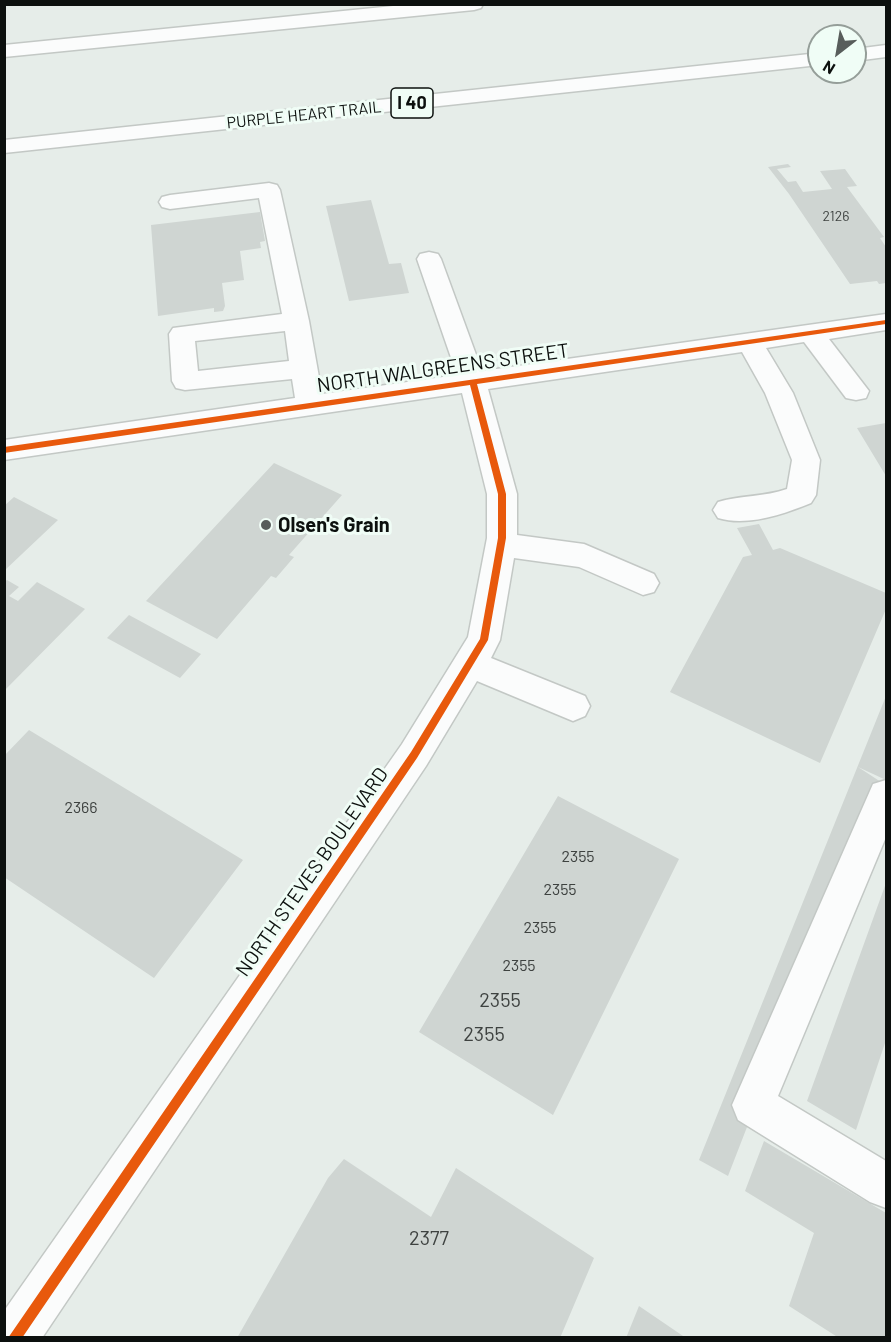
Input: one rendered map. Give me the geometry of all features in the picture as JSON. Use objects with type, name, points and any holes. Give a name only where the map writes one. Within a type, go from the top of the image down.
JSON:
[{"type":"main road","points":[[4,51],[474,4]]},
{"type":"main road","points":[[867,53],[886,51]]},
{"type":"main road","name":"PURPLE HEART TRAIL","points":[[4,147],[807,59]]},
{"type":"main road","points":[[170,202],[269,190],[296,321],[310,406]]},
{"type":"main road","name":"NORTH STEVES BOULEVARD","points":[[14,1338],[414,755],[484,640],[501,545],[502,494],[473,382],[429,259]]},
{"type":"main road","points":[[296,321],[182,334],[185,381],[304,369]]},
{"type":"main road","name":"NORTH WALGREENS STREET","points":[[4,450],[886,322]]},
{"type":"main road","points":[[810,333],[856,391]]},
{"type":"main road","points":[[728,510],[776,505],[801,495],[806,460],[779,393],[750,342]]},
{"type":"main road","points":[[501,545],[584,556],[643,583]]},
{"type":"main road","points":[[470,664],[573,706]]},
{"type":"main road","points":[[885,802],[753,1105],[886,1186]]},
{"type":"building","points":[[788,164],[791,167],[777,169],[788,182],[796,181],[803,192],[832,189],[820,171],[845,169],[857,186],[847,187],[884,237],[880,238],[886,247],[886,283],[879,284],[877,281],[850,284],[768,167]]},
{"type":"building","points":[[371,200],[389,264],[401,263],[409,293],[349,301],[326,206]]},
{"type":"building","points":[[260,212],[265,241],[260,242],[261,248],[240,251],[244,280],[222,283],[225,306],[223,311],[214,312],[214,308],[158,316],[151,225]]},
{"type":"building","points":[[886,423],[886,476],[857,428]]},
{"type":"building","name":"Olsen's Grain","points":[[274,463],[342,495],[289,555],[294,557],[276,578],[271,576],[217,639],[146,601]]},
{"type":"building","points":[[14,497],[58,520],[4,571],[4,506]]},
{"type":"building","points":[[759,524],[773,550],[780,548],[886,593],[886,609],[820,763],[670,692],[743,557],[752,555],[737,528]]},
{"type":"building","points":[[7,580],[19,587],[9,596],[18,601],[37,582],[85,609],[4,691],[4,582]]},
{"type":"building","points":[[129,615],[201,654],[180,678],[107,638]]},
{"type":"building","points":[[886,696],[886,780],[858,767],[881,782],[728,1176],[699,1160]]},
{"type":"building","points":[[29,730],[243,860],[154,978],[4,877],[4,756]]},
{"type":"building","points":[[558,796],[679,859],[553,1115],[419,1032]]},
{"type":"building","points":[[886,883],[886,1040],[856,1130],[807,1101]]},
{"type":"building","points":[[764,1141],[886,1213],[886,1338],[839,1338],[789,1306],[814,1233],[745,1191]]},
{"type":"building","points":[[344,1159],[431,1217],[456,1168],[594,1258],[560,1338],[237,1338],[328,1178]]},
{"type":"building","points":[[639,1306],[686,1338],[626,1338]]},
{"type":"cycle path","points":[[4,450],[886,322]]},
{"type":"cycle path","points":[[14,1338],[414,755],[484,640],[502,538],[502,494],[473,382]]},
{"type":"place","name":"Olsen's Grain","points":[[266,525]]}]
